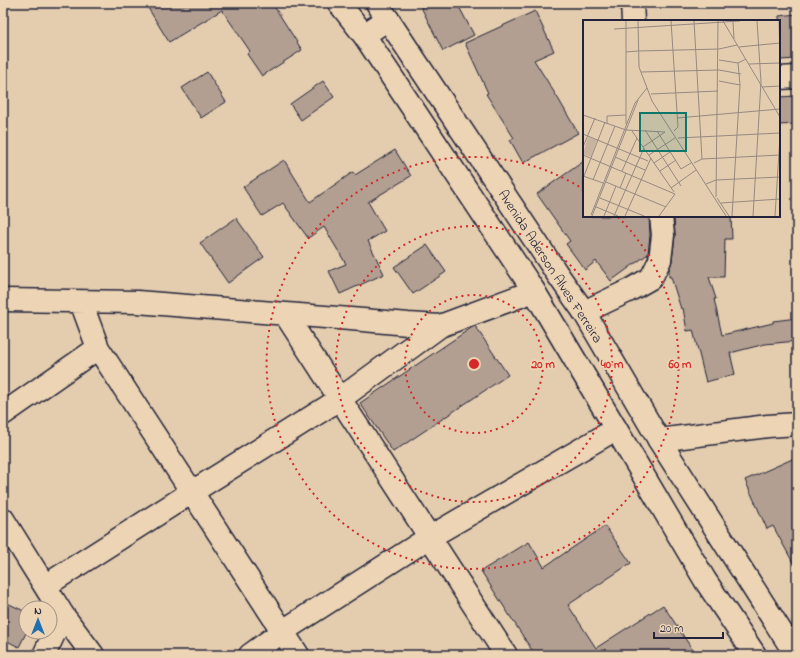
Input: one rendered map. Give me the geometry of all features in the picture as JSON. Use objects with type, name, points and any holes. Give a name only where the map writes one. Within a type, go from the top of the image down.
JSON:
[{"type":"street","name":"Avenida Aderson Alves Ferreira","points":[[339,3],[364,36],[534,291],[705,580],[755,655]]},
{"type":"street","points":[[632,3],[633,20]]},
{"type":"street","name":"Avenida Aderson Alves Ferreira","points":[[383,11],[584,312],[659,440],[796,655]]},
{"type":"street","points":[[364,36],[383,11]]},
{"type":"street","points":[[780,78],[797,77]]},
{"type":"street","points":[[584,312],[651,278],[660,260],[663,236],[660,217]]},
{"type":"street","points":[[45,586],[340,399],[440,326],[534,291]]},
{"type":"street","points":[[3,300],[137,302],[440,326]]},
{"type":"street","points":[[81,302],[98,348],[298,655]]},
{"type":"street","points":[[285,314],[506,655]]},
{"type":"street","points":[[3,414],[98,348]]},
{"type":"street","points":[[659,440],[768,426],[797,424]]},
{"type":"street","points":[[250,655],[283,631],[430,537],[616,429]]},
{"type":"street","points":[[3,520],[63,615],[93,655]]},
{"type":"street","points":[[44,655],[63,615]]},
{"type":"building","points":[[145,3],[272,3],[302,50],[262,76],[247,54],[250,51],[222,10],[169,42]]},
{"type":"building","points":[[419,3],[457,3],[474,35],[443,51]]},
{"type":"building","points":[[535,11],[554,51],[534,60],[578,133],[523,163],[510,140],[514,138],[486,94],[488,93],[465,43]]},
{"type":"building","points":[[797,14],[797,59],[780,60],[779,16]]},
{"type":"building","points":[[207,72],[226,102],[201,118],[182,88]]},
{"type":"building","points":[[323,81],[334,97],[301,120],[290,104]]},
{"type":"building","points":[[797,96],[797,124],[780,125],[780,97]]},
{"type":"building","points":[[395,150],[411,176],[368,202],[385,231],[368,241],[384,274],[340,294],[329,271],[346,264],[324,227],[308,238],[283,203],[262,216],[243,187],[284,160],[310,202],[353,172],[355,175]]},
{"type":"building","points":[[583,162],[583,217],[649,217],[650,235],[648,254],[611,281],[596,261],[585,270],[566,244],[570,241],[537,194]]},
{"type":"building","points":[[674,217],[731,217],[732,239],[725,239],[724,277],[709,277],[716,299],[714,299],[722,335],[773,323],[773,321],[797,318],[797,341],[765,344],[730,353],[735,374],[706,382],[693,330],[687,331],[683,308],[681,309],[671,277],[669,277],[675,236]]},
{"type":"building","points":[[236,218],[264,257],[228,283],[200,243]]},
{"type":"building","points":[[427,245],[446,272],[413,294],[394,267]]},
{"type":"building","points":[[475,326],[508,375],[393,452],[360,403]]},
{"type":"building","points":[[797,457],[797,570],[773,526],[767,529],[745,480]]},
{"type":"building","points":[[605,526],[631,563],[568,605],[596,648],[663,605],[696,655],[535,655],[481,571],[529,542],[544,567]]},
{"type":"building","points":[[3,601],[18,608],[18,640],[22,640],[19,647],[3,639]]}]
